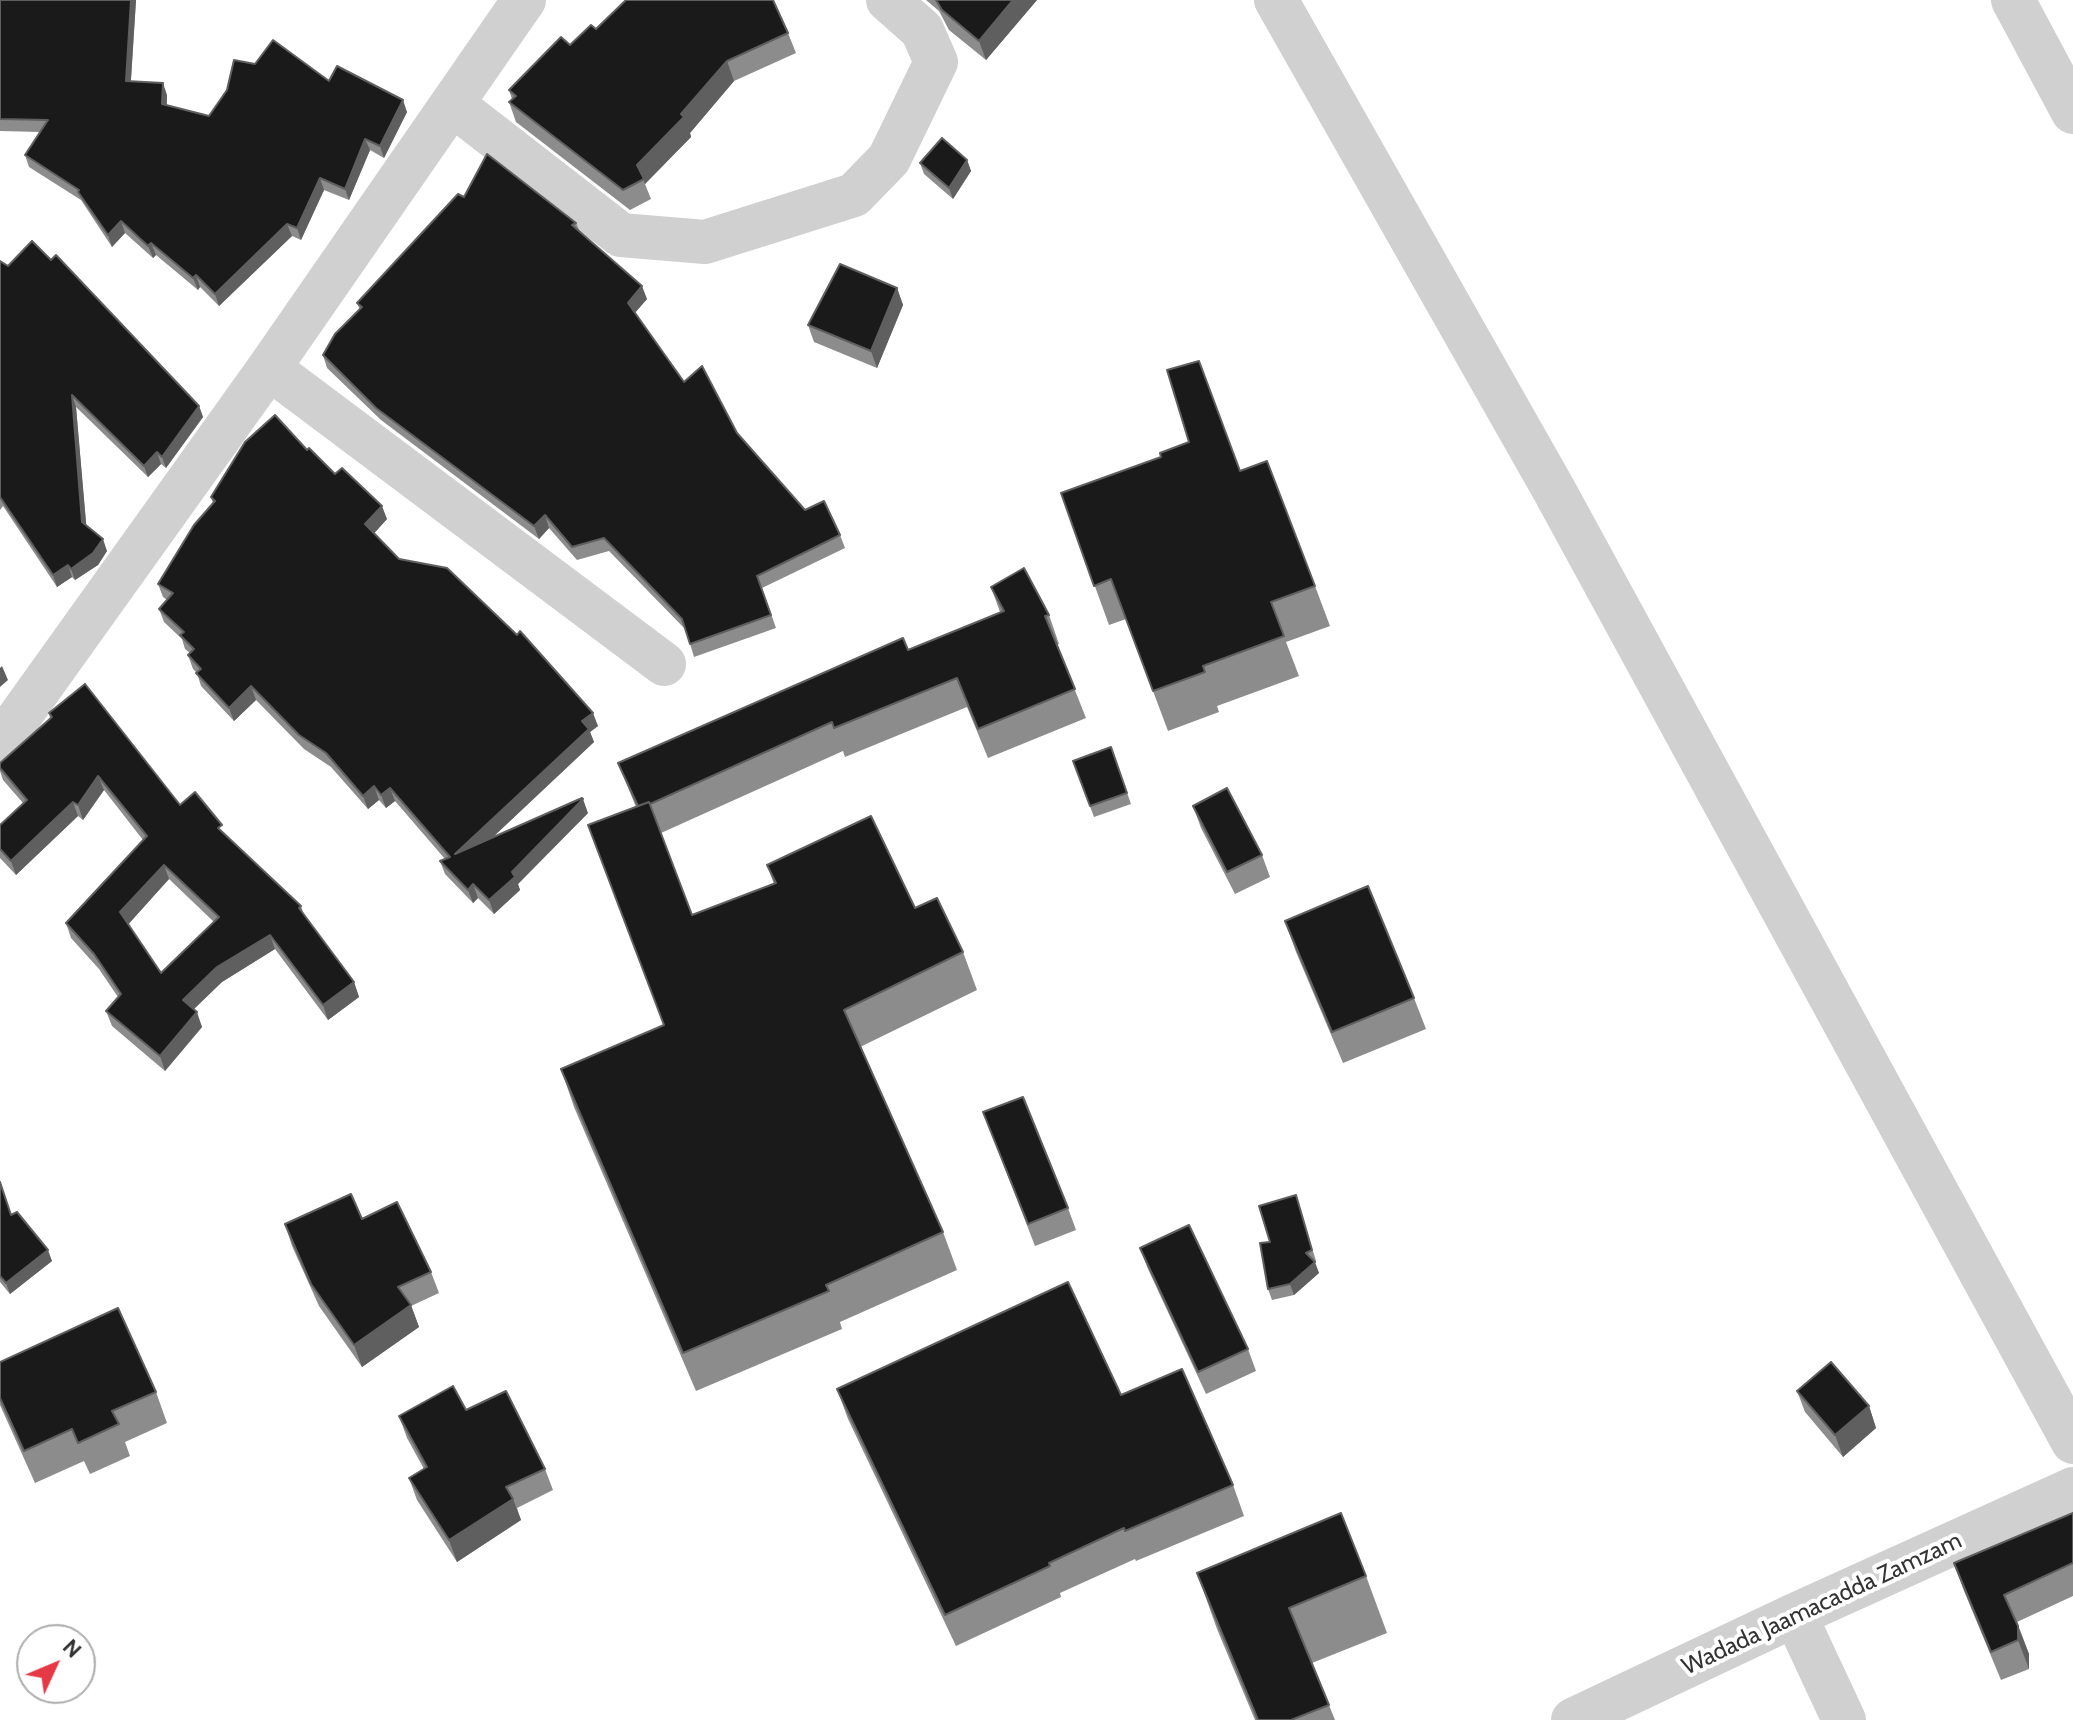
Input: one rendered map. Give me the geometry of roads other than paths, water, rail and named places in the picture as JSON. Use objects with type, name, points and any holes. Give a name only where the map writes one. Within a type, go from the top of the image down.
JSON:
[{"type":"street","points":[[0,744],[269,368],[524,0]]},
{"type":"street","points":[[452,104],[621,235],[705,242],[854,195],[889,159],[936,62],[922,30],[888,0]]},
{"type":"street","points":[[1276,0],[1554,490],[2073,1442]]},
{"type":"street","points":[[2013,0],[2073,112]]},
{"type":"street","points":[[269,368],[664,664]]},
{"type":"street","name":"Wadada Jaamacadda Zamzam","points":[[1573,1720],[2073,1489]]},
{"type":"street","points":[[1795,1615],[1844,1720]]}]
